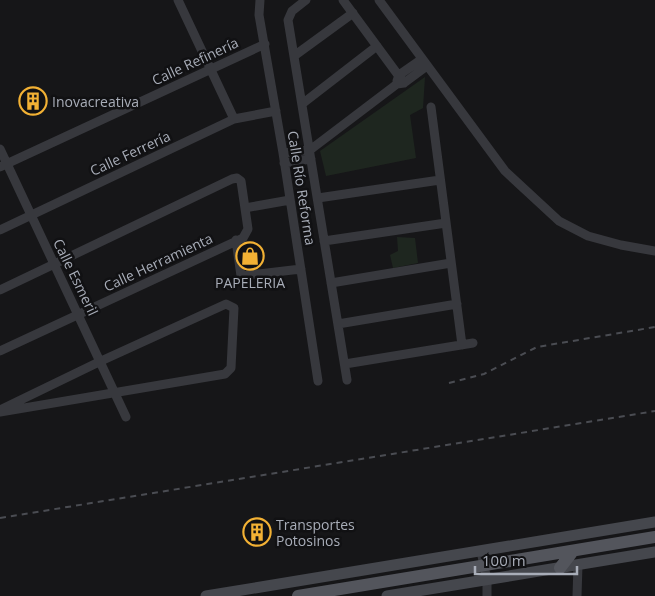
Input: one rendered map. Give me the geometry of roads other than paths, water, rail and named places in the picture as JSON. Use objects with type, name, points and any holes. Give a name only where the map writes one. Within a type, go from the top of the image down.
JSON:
[{"type":"main road","points":[[206,596],[655,522]]},
{"type":"main road","points":[[298,596],[346,592],[484,565],[655,537]]},
{"type":"main road","points":[[560,568],[573,551]]},
{"type":"main road","points":[[387,596],[655,552]]},
{"type":"street","points":[[178,0],[212,68],[234,119]]},
{"type":"street","name":"Calle Río Reforma","points":[[260,0],[259,15],[284,158],[318,381]]},
{"type":"street","points":[[306,0],[292,10],[288,17],[347,380]]},
{"type":"street","points":[[343,0],[400,81]]},
{"type":"street","points":[[379,0],[505,171],[559,222],[588,236],[621,245],[655,251]]},
{"type":"street","points":[[294,56],[353,13]]},
{"type":"street","name":"Calle Refinería","points":[[4,166],[265,44]]},
{"type":"street","points":[[302,104],[377,46]]},
{"type":"street","points":[[284,158],[310,155],[424,62]]},
{"type":"street","points":[[431,107],[462,345]]},
{"type":"street","name":"Calle Ferrería","points":[[0,230],[234,119],[276,111]]},
{"type":"street","name":"Calle Esmeril","points":[[0,149],[4,166],[31,216],[126,417]]},
{"type":"street","points":[[0,290],[237,178],[241,181],[245,208],[290,200]]},
{"type":"street","points":[[318,198],[440,180]]},
{"type":"street","name":"Calle Herramienta","points":[[0,351],[236,240],[246,234],[248,229],[245,208]]},
{"type":"street","points":[[324,241],[446,223]]},
{"type":"street","points":[[236,240],[240,276],[301,269]]},
{"type":"street","points":[[331,283],[451,263]]},
{"type":"street","points":[[226,304],[231,306],[234,311],[230,368],[228,373],[0,411],[101,361],[226,304]]},
{"type":"street","points":[[338,324],[457,304]]},
{"type":"street","points":[[344,364],[473,343]]},
{"type":"street","points":[[481,550],[487,580],[487,596]]},
{"type":"street","points":[[577,596],[578,565]]},
{"type":"street","points":[[343,573],[346,592]]},
{"type":"railway","points":[[449,383],[484,374],[537,347],[655,327]]},
{"type":"railway","points":[[0,518],[655,411]]},
{"type":"place","name":"Inovacreativa","points":[[33,101]]},
{"type":"place","name":"PAPELERIA","points":[[250,256]]},
{"type":"place","name":"Transportes Potosinos","points":[[257,532]]}]
